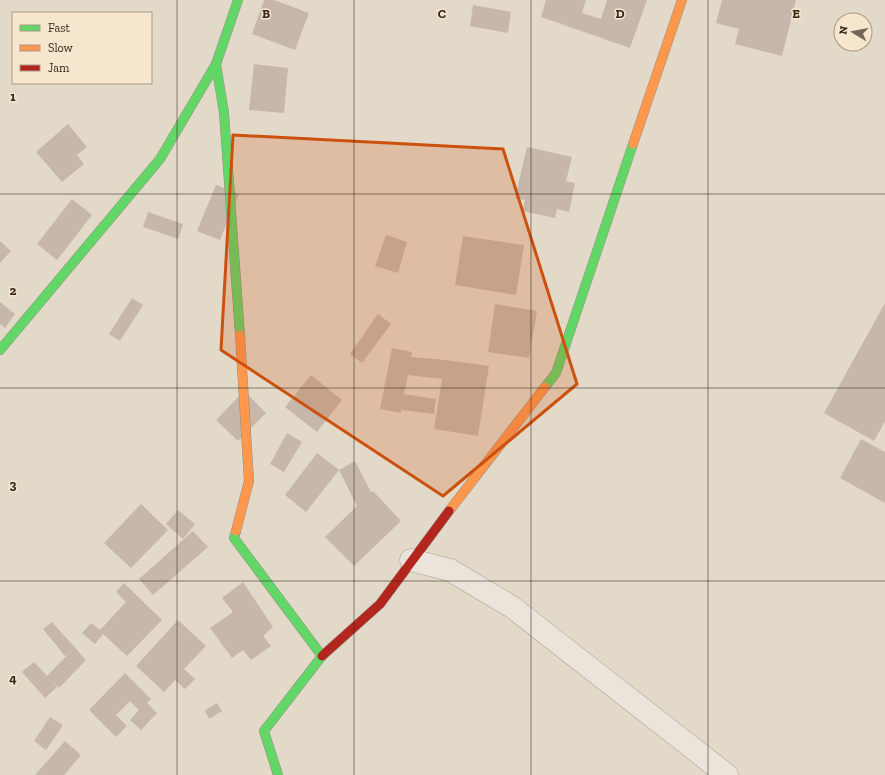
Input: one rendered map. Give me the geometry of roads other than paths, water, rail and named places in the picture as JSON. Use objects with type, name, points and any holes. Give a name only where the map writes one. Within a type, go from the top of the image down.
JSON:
[{"type":"street","points":[[0,350],[160,159],[216,64],[238,0]]},
{"type":"street","points":[[278,775],[264,731],[322,656],[380,604],[411,560],[556,373],[682,0]]},
{"type":"street","points":[[216,64],[224,113],[232,211],[249,481],[234,538],[322,656]]},
{"type":"street","points":[[411,560],[450,570],[512,607],[727,775]]}]
